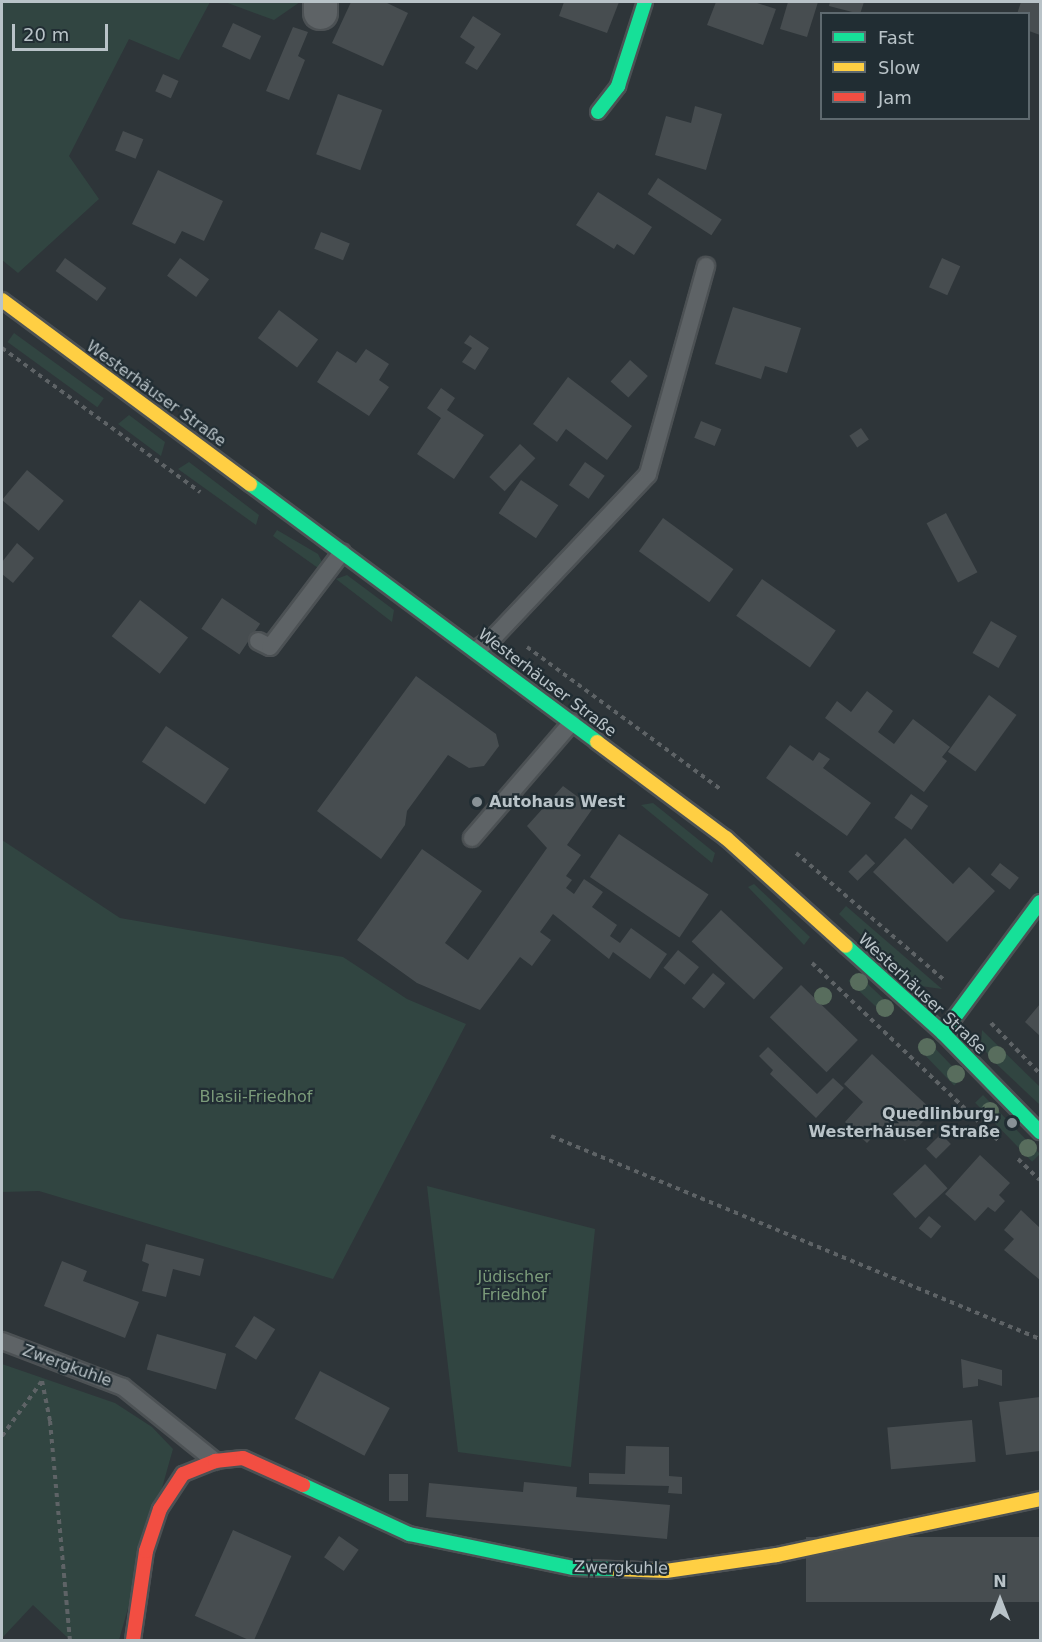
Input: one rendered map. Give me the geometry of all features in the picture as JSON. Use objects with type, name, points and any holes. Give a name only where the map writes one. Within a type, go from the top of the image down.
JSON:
[{"type":"street","points":[[598,112],[618,86],[645,2]]},
{"type":"street","name":"Westerhäuser Straße","points":[[2,300],[726,838],[943,1033],[1041,1132]]},
{"type":"street","points":[[943,1033],[1041,902]]},
{"type":"street","name":"Zwergkuhle","points":[[134,1641],[146,1551],[160,1509],[183,1474],[214,1461],[243,1458],[409,1534],[579,1569],[666,1571],[777,1555],[1006,1510],[1041,1499]]},
{"type":"lane","points":[[476,650],[496,635],[648,474],[706,266]]},
{"type":"lane","points":[[258,641],[270,647],[342,552]]},
{"type":"lane","points":[[472,838],[572,722]]},
{"type":"lane","name":"Zwergkuhle","points":[[2,1341],[123,1387],[214,1461]]},
{"type":"path","points":[[552,1136],[1041,1339]]},
{"type":"path","points":[[2,1436],[42,1381],[50,1421],[70,1641]]},
{"type":"green space","points":[[2,2],[210,2],[179,60],[129,39],[69,156],[99,199],[18,273],[2,260]]},
{"type":"green space","points":[[225,2],[300,2],[274,20]]},
{"type":"green space","points":[[14,333],[104,398],[97,407],[8,342]]},
{"type":"green space","points":[[129,415],[165,442],[161,456],[118,424]]},
{"type":"green space","points":[[189,462],[259,515],[256,525],[178,469]]},
{"type":"green space","points":[[277,530],[318,554],[323,564],[318,568],[273,536]]},
{"type":"green space","points":[[347,575],[394,610],[392,622],[336,579]]},
{"type":"green space","points":[[653,803],[715,853],[712,863],[641,805]]},
{"type":"green space","name":"Blasii-Friedhof","points":[[2,840],[120,918],[343,957],[407,999],[466,1024],[333,1279],[39,1191],[2,1192]]},
{"type":"green space","points":[[754,884],[810,937],[804,945],[748,887]]},
{"type":"green space","points":[[846,906],[942,989],[913,985],[839,914]]},
{"type":"green space","points":[[856,973],[895,1009],[887,1017],[848,981]]},
{"type":"green space","points":[[982,1030],[1040,1087],[1040,1105],[990,1058],[981,1044]]},
{"type":"green space","points":[[926,1039],[963,1077],[954,1085],[917,1047]]},
{"type":"green space","points":[[983,1095],[1040,1154],[1032,1162],[975,1103]]},
{"type":"green space","name":"Jüdischer Friedhof","points":[[427,1186],[595,1229],[571,1467],[458,1452]]},
{"type":"green space","points":[[2,1364],[115,1403],[152,1427],[173,1449],[119,1640],[70,1640],[33,1605],[2,1638]]},
{"type":"building","points":[[351,2],[385,2],[408,13],[383,66],[332,43]]},
{"type":"building","points":[[564,2],[619,2],[607,33],[559,16]]},
{"type":"building","points":[[716,2],[754,2],[776,9],[763,45],[707,25]]},
{"type":"building","points":[[788,2],[818,2],[807,37],[780,29]]},
{"type":"building","points":[[830,2],[864,2],[861,12],[829,6]]},
{"type":"building","points":[[1021,2],[1040,2],[1040,35],[1030,31],[1030,12],[1018,12]]},
{"type":"building","points":[[473,16],[501,34],[477,70],[465,63],[475,47],[460,37]]},
{"type":"building","points":[[233,23],[261,36],[250,60],[222,47]]},
{"type":"building","points":[[293,27],[308,32],[298,56],[305,60],[289,100],[266,91]]},
{"type":"building","points":[[163,74],[179,81],[171,98],[155,91]]},
{"type":"building","points":[[338,94],[382,110],[360,170],[316,154]]},
{"type":"building","points":[[695,106],[722,114],[706,170],[655,155],[666,116],[691,123]]},
{"type":"building","points":[[123,131],[143,139],[136,159],[115,150]]},
{"type":"building","points":[[158,170],[223,201],[204,241],[182,231],[175,244],[132,224]]},
{"type":"building","points":[[658,178],[722,219],[711,235],[648,194]]},
{"type":"building","points":[[598,192],[652,227],[634,255],[617,244],[614,249],[576,225]]},
{"type":"building","points":[[321,232],[350,244],[343,260],[314,249]]},
{"type":"building","points":[[65,258],[106,288],[97,301],[56,271]]},
{"type":"building","points":[[180,258],[209,279],[196,297],[167,276]]},
{"type":"building","points":[[942,258],[960,266],[947,295],[929,287]]},
{"type":"building","points":[[733,307],[801,328],[787,373],[765,366],[761,379],[715,364]]},
{"type":"building","points":[[279,310],[318,339],[297,367],[258,338]]},
{"type":"building","points":[[470,335],[489,348],[475,370],[462,362],[472,348],[464,343]]},
{"type":"building","points":[[366,349],[389,364],[379,380],[389,387],[369,416],[317,382],[337,351],[356,363]]},
{"type":"building","points":[[630,360],[648,376],[628,398],[611,382]]},
{"type":"building","points":[[568,377],[632,426],[607,460],[566,429],[557,442],[533,424]]},
{"type":"building","points":[[441,388],[455,398],[447,410],[484,435],[454,479],[417,454],[441,418],[427,408]]},
{"type":"building","points":[[701,421],[721,429],[715,446],[694,438]]},
{"type":"building","points":[[861,428],[869,440],[857,447],[849,436]]},
{"type":"building","points":[[520,444],[535,458],[505,491],[489,477]]},
{"type":"building","points":[[585,462],[605,476],[589,499],[569,485]]},
{"type":"building","points":[[27,470],[64,501],[39,531],[2,500]]},
{"type":"building","points":[[521,480],[558,505],[536,538],[499,513]]},
{"type":"building","points":[[946,513],[977,572],[958,582],[927,523]]},
{"type":"building","points":[[663,518],[733,569],[709,602],[639,551]]},
{"type":"building","points":[[17,543],[34,558],[13,583],[2,574],[2,562]]},
{"type":"building","points":[[762,579],[836,631],[810,667],[736,616]]},
{"type":"building","points":[[222,598],[260,624],[239,654],[201,629]]},
{"type":"building","points":[[140,600],[188,638],[160,674],[112,636]]},
{"type":"building","points":[[991,621],[1017,636],[998,668],[972,653]]},
{"type":"building","points":[[416,676],[496,734],[499,746],[484,766],[469,768],[448,755],[407,811],[405,825],[381,859],[317,811]]},
{"type":"building","points":[[867,691],[893,711],[878,732],[894,744],[913,719],[950,747],[942,757],[947,761],[924,792],[825,718],[837,701],[851,712]]},
{"type":"building","points":[[989,695],[1017,715],[975,772],[948,752]]},
{"type":"building","points":[[166,726],[229,768],[205,804],[142,762]]},
{"type":"building","points":[[790,745],[813,761],[819,752],[830,759],[823,768],[871,803],[847,836],[766,778]]},
{"type":"building","points":[[563,786],[593,808],[567,845],[581,855],[566,876],[572,880],[566,888],[574,894],[584,879],[603,892],[592,907],[617,925],[610,936],[620,943],[631,928],[667,954],[650,979],[613,952],[609,959],[553,914],[540,932],[551,940],[532,966],[520,957],[480,1010],[417,983],[357,940],[422,849],[482,891],[445,943],[468,960],[547,848],[527,826]]},
{"type":"building","points":[[911,794],[928,806],[912,830],[894,818]]},
{"type":"building","points":[[619,834],[709,894],[679,938],[590,877]]},
{"type":"building","points":[[905,838],[953,884],[969,867],[995,891],[947,942],[873,872]]},
{"type":"building","points":[[866,854],[875,863],[858,881],[848,872]]},
{"type":"building","points":[[1000,863],[1019,878],[1010,890],[991,875]]},
{"type":"building","points":[[721,910],[783,968],[754,999],[692,941]]},
{"type":"building","points":[[678,950],[699,967],[685,985],[664,968]]},
{"type":"building","points":[[713,973],[725,983],[704,1009],[692,998]]},
{"type":"building","points":[[801,985],[858,1040],[827,1072],[770,1017]]},
{"type":"building","points":[[1040,1004],[1040,1036],[1025,1022]]},
{"type":"building","points":[[768,1047],[817,1094],[833,1078],[844,1088],[816,1118],[770,1074],[773,1070],[759,1056]]},
{"type":"building","points":[[872,1054],[933,1111],[905,1141],[886,1123],[867,1143],[845,1122],[863,1102],[844,1084]]},
{"type":"building","points":[[941,1134],[951,1144],[936,1159],[926,1149]]},
{"type":"building","points":[[980,1155],[1010,1183],[999,1195],[1005,1201],[995,1212],[988,1207],[975,1221],[945,1194]]},
{"type":"building","points":[[925,1164],[948,1188],[915,1218],[893,1194]]},
{"type":"building","points":[[1021,1210],[1040,1228],[1040,1280],[1004,1250],[1014,1239],[1004,1230]]},
{"type":"building","points":[[929,1216],[941,1226],[931,1239],[919,1228]]},
{"type":"building","points":[[146,1244],[204,1259],[200,1276],[173,1269],[166,1297],[142,1291],[149,1264],[142,1261]]},
{"type":"building","points":[[62,1261],[87,1271],[83,1281],[139,1302],[125,1338],[44,1306]]},
{"type":"building","points":[[254,1316],[275,1329],[256,1360],[235,1347]]},
{"type":"building","points":[[157,1334],[226,1354],[216,1389],[147,1370]]},
{"type":"building","points":[[961,1359],[1002,1370],[1002,1386],[978,1379],[978,1386],[963,1388]]},
{"type":"building","points":[[320,1371],[390,1408],[364,1456],[295,1419]]},
{"type":"building","points":[[1040,1397],[1040,1451],[1006,1455],[999,1402]]},
{"type":"building","points":[[972,1420],[976,1462],[891,1469],[887,1427]]},
{"type":"building","points":[[626,1446],[669,1447],[669,1476],[682,1477],[682,1494],[668,1493],[669,1486],[589,1484],[589,1473],[625,1474]]},
{"type":"building","points":[[389,1474],[408,1474],[408,1501],[389,1501]]},
{"type":"building","points":[[524,1482],[577,1487],[576,1497],[670,1505],[667,1539],[426,1517],[429,1483],[523,1492]]},
{"type":"building","points":[[233,1530],[291,1556],[254,1640],[249,1640],[195,1616]]},
{"type":"building","points":[[339,1536],[359,1550],[344,1571],[324,1557]]},
{"type":"building","points":[[806,1537],[1040,1537],[1040,1602],[806,1602]]},
{"type":"traffic: fast","points":[[598,112],[618,86],[645,2]]},
{"type":"traffic: fast","points":[[250,484],[597,742]]},
{"type":"traffic: fast","points":[[943,1033],[1040,902]]},
{"type":"traffic: fast","points":[[846,946],[943,1033],[1040,1132]]},
{"type":"traffic: fast","points":[[303,1485],[409,1534],[573,1568],[615,1569]]},
{"type":"traffic: slow","points":[[2,300],[250,484]]},
{"type":"traffic: slow","points":[[597,742],[726,838],[846,946]]},
{"type":"traffic: slow","points":[[615,1569],[666,1571],[777,1555],[1040,1499]]},
{"type":"traffic: jam","points":[[133,1640],[146,1551],[160,1509],[183,1474],[215,1461],[243,1458],[303,1485]]},
{"type":"place","name":"Autohaus West","points":[[477,802]]},
{"type":"place","name":"Quedlinburg, Westerhäuser Straße","points":[[1012,1123]]}]
